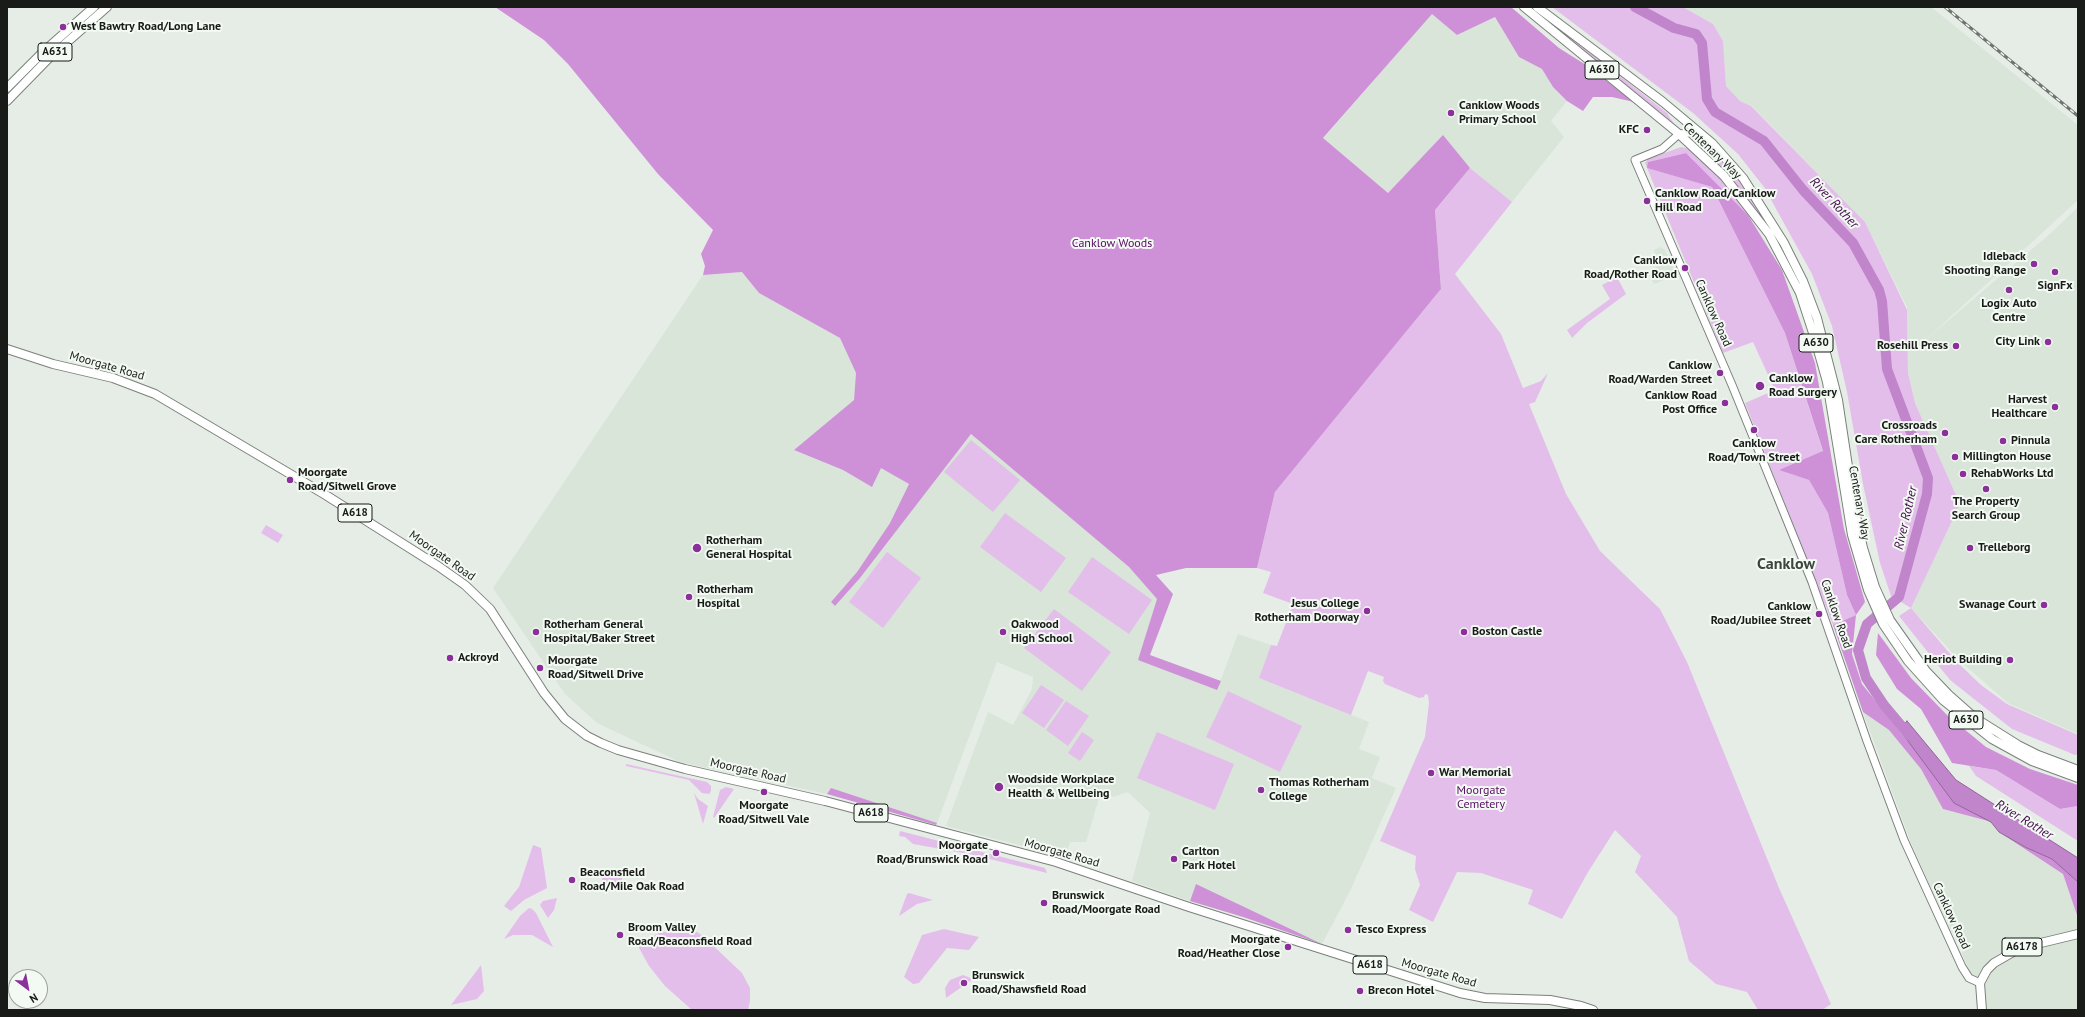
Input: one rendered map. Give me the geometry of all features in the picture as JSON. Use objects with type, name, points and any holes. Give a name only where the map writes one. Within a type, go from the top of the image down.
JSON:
[{"type":"main road","name":"A631","points":[[7,88],[43,52],[94,7]]},
{"type":"main road","name":"A631","points":[[7,101],[49,58],[107,7]]},
{"type":"main road","name":"Centenary Way","points":[[1524,7],[1680,134],[1724,176],[1769,234],[1800,293],[1827,382],[1852,536],[1872,589],[1887,622],[1920,676],[1957,713],[2006,748],[2052,769],[2078,778]]},
{"type":"main road","name":"A630","points":[[1537,7],[1673,110],[1699,132]]},
{"type":"main road","points":[[1673,110],[1679,123],[1680,134]]},
{"type":"main road","name":"Centenary Way","points":[[1699,132],[1726,159],[1756,197],[1787,249],[1815,311],[1822,332],[1838,400],[1857,521],[1872,589]]},
{"type":"main road","name":"Moorgate Road","points":[[7,349],[46,362],[113,378],[161,397],[329,497],[438,566],[465,585],[490,609],[544,693],[565,719],[587,736],[601,743],[618,750],[685,768],[825,801],[1056,862],[1189,907],[1460,993],[1485,998],[1556,1001],[1593,1010]]},
{"type":"main road","name":"Centenary Way","points":[[1887,622],[1926,671],[1949,695],[1975,718],[2018,745],[2038,755],[2078,770]]},
{"type":"main road","name":"A6178","points":[[1980,983],[1987,970],[1994,963],[2014,950],[2031,944],[2078,934]]},
{"type":"main road","points":[[1980,983],[1982,1010]]},
{"type":"street","points":[[1680,134],[1699,132]]},
{"type":"street","name":"Canklow Road","points":[[1680,134],[1662,149],[1635,160],[1732,385],[1812,582],[1867,741],[1904,840],[1962,967],[1969,978],[1980,983]]},
{"type":"shaded area","points":[[1683,7],[1931,7],[2078,125],[2078,200],[1922,343],[2051,233],[2078,207],[2078,734],[2008,703],[1960,661],[1911,608],[1960,504],[1915,403],[1908,373],[1907,307],[1865,222],[1752,106],[1740,101],[1726,86],[1723,41],[1713,24]]},
{"type":"shaded area","name":"Canklow Woods Primary School","points":[[1432,13],[1457,35],[1495,17],[1519,57],[1542,69],[1553,87],[1567,101],[1551,121],[1564,137],[1512,202],[1470,168],[1443,136],[1388,193],[1323,139]]},
{"type":"shaded area","points":[[1660,247],[1665,250],[1676,275],[1654,284],[1648,274],[1659,264],[1654,250]]},
{"type":"shaded area","points":[[742,272],[759,293],[840,338],[856,373],[854,400],[794,450],[843,470],[871,486],[881,467],[909,484],[890,523],[857,572],[831,602],[835,606],[860,578],[971,434],[1129,567],[1157,599],[1139,660],[1217,690],[1238,634],[1271,645],[1259,678],[1369,722],[1359,749],[1380,757],[1372,778],[1396,788],[1350,891],[1322,944],[1196,884],[1190,901],[1132,881],[1150,813],[1128,792],[1113,797],[1102,788],[1086,842],[1070,842],[1065,857],[946,826],[988,712],[1013,725],[1032,689],[1033,677],[997,662],[937,823],[831,788],[827,794],[680,762],[597,723],[565,694],[493,588],[703,275]]},
{"type":"shaded area","points":[[1863,712],[1889,730],[1921,769],[1943,809],[1992,822],[1999,832],[2063,874],[2078,918],[2078,1010],[1984,1010],[1960,948],[1910,840]]},
{"type":"shaded area","points":[[1907,721],[1956,780],[2078,858],[2078,882],[2052,859],[2025,847],[1999,832],[1991,822],[1954,803],[1899,729]]},
{"type":"green space","name":"Canklow Woods","points":[[495,7],[1511,7],[1559,48],[1586,65],[1634,102],[1612,97],[1593,97],[1583,111],[1567,101],[1553,87],[1542,69],[1519,57],[1495,17],[1457,35],[1432,14],[1323,138],[1388,193],[1443,135],[1470,168],[1435,210],[1441,289],[1275,492],[1257,568],[1186,568],[1156,575],[1173,594],[1150,655],[1221,681],[1217,690],[1138,660],[1157,599],[1129,567],[971,434],[860,578],[835,606],[831,602],[857,572],[890,523],[909,484],[881,468],[872,487],[843,470],[794,450],[854,400],[856,373],[840,338],[759,293],[742,272],[703,275],[705,266],[701,254],[713,230],[658,174],[568,64],[544,40]]},
{"type":"green space","points":[[1552,7],[1683,7],[1713,24],[1723,41],[1726,86],[1740,101],[1751,106],[1865,222],[1907,310],[1908,373],[1915,403],[1960,504],[1911,608],[1891,596],[1880,563],[1863,484],[1847,392],[1832,326],[1812,274],[1764,187],[1738,154],[1693,113]]},
{"type":"green space","points":[[1565,33],[1667,113],[1674,124],[1564,34]]},
{"type":"green space","points":[[1692,136],[1706,143],[1737,177],[1774,235],[1724,171],[1690,138]]},
{"type":"green space","points":[[1681,147],[1690,149],[1723,181],[1743,206],[1748,215],[1686,153],[1648,162],[1648,168],[1712,187],[1785,333],[1823,452],[1780,470],[1809,480],[1828,513],[1847,595],[1856,615],[1833,625],[1745,403],[1775,390],[1753,342],[1723,353],[1645,163],[1648,159]]},
{"type":"green space","points":[[1686,153],[1748,215],[1782,270],[1815,363],[1844,529],[1865,602],[1856,615],[1847,595],[1828,513],[1809,480],[1779,470],[1823,451],[1785,333],[1712,187],[1647,168],[1648,162]]},
{"type":"green space","name":"Moorgate Cemetery","points":[[1470,168],[1512,202],[1455,274],[1501,334],[1523,388],[1541,381],[1548,373],[1535,402],[1529,404],[1566,494],[1600,551],[1660,609],[1687,662],[1779,888],[1831,1004],[1822,1010],[1758,1010],[1747,992],[1716,984],[1689,961],[1677,917],[1635,872],[1641,856],[1615,830],[1588,872],[1562,919],[1528,904],[1533,890],[1481,873],[1457,872],[1433,922],[1409,910],[1420,885],[1415,869],[1416,856],[1380,841],[1425,737],[1429,703],[1428,695],[1425,694],[1424,697],[1419,698],[1385,684],[1383,681],[1384,677],[1368,671],[1351,715],[1259,678],[1271,645],[1277,646],[1293,604],[1263,593],[1271,572],[1257,568],[1275,492],[1441,289],[1435,210]]},
{"type":"green space","points":[[1617,277],[1626,294],[1587,323],[1572,338],[1567,330],[1610,299],[1602,285]]},
{"type":"green space","points":[[971,440],[1020,480],[993,512],[944,472]]},
{"type":"green space","points":[[1005,513],[1066,558],[1041,592],[980,547]]},
{"type":"green space","points":[[266,525],[283,535],[278,543],[261,533]]},
{"type":"green space","points":[[887,552],[921,578],[883,628],[849,602]]},
{"type":"green space","points":[[1092,557],[1152,600],[1129,634],[1068,592]]},
{"type":"green space","points":[[1911,608],[1957,662],[1981,685],[2007,704],[2078,735],[2078,754],[2075,755],[2012,729],[1950,680],[1899,616]]},
{"type":"green space","points":[[1054,609],[1111,652],[1082,691],[1024,648]]},
{"type":"green space","points":[[1856,615],[1852,654],[1862,684],[1918,754],[1954,803],[1992,822],[1943,809],[1921,769],[1889,730],[1863,712],[1833,625]]},
{"type":"green space","points":[[1878,633],[1911,678],[1947,715],[1986,747],[2030,769],[2078,785],[2078,806],[2060,809],[1996,770],[1952,763],[1921,709],[1897,689],[1876,655]]},
{"type":"green space","points":[[1041,685],[1064,700],[1044,728],[1022,713]]},
{"type":"green space","points":[[1228,691],[1302,726],[1280,772],[1206,737]]},
{"type":"green space","points":[[1066,701],[1089,716],[1068,746],[1046,730]]},
{"type":"green space","points":[[1082,732],[1094,740],[1080,761],[1068,753]]},
{"type":"green space","points":[[1157,732],[1234,764],[1215,810],[1137,778]]},
{"type":"green space","points":[[626,764],[707,782],[711,786],[711,791],[709,794],[702,793],[689,780],[626,766]]},
{"type":"green space","points":[[1969,766],[1996,770],[2060,809],[2078,806],[2078,841],[1976,776]]},
{"type":"green space","points":[[726,787],[734,789],[714,818],[720,790]]},
{"type":"green space","points":[[831,788],[937,823],[936,825],[827,794]]},
{"type":"green space","points":[[694,793],[698,799],[708,806],[703,824]]},
{"type":"green space","points":[[900,831],[1045,868],[1047,873],[969,854],[913,844],[905,837],[899,836]]},
{"type":"green space","points":[[1999,832],[2025,847],[2052,859],[2078,882],[2078,918],[2063,874]]},
{"type":"green space","points":[[533,845],[541,848],[547,888],[524,900],[511,911],[504,906],[519,887]]},
{"type":"green space","points":[[612,869],[619,872],[622,879],[619,886],[612,889],[605,886],[602,879],[605,872]]},
{"type":"green space","points":[[1196,884],[1322,944],[1243,917],[1190,901]]},
{"type":"green space","points":[[909,893],[933,900],[917,904],[899,916],[907,894]]},
{"type":"green space","points":[[557,898],[554,910],[548,918],[540,905],[543,901]]},
{"type":"green space","points":[[529,908],[536,913],[553,947],[532,935],[513,935],[504,939],[520,916]]},
{"type":"green space","points":[[681,929],[697,932],[704,937],[742,973],[750,988],[748,1010],[692,1010],[665,986],[649,966],[638,946],[639,943],[659,933]]},
{"type":"green space","points":[[944,929],[979,937],[969,950],[947,948],[919,983],[913,984],[904,977],[922,935]]},
{"type":"green space","points":[[481,965],[484,991],[477,999],[451,1005]]},
{"type":"green space","points":[[963,975],[973,979],[946,998],[945,988],[950,980]]},
{"type":"waterway","name":"River Rother","points":[[1635,7],[1674,28],[1696,34],[1702,43],[1707,99],[1715,112],[1764,141],[1803,190],[1853,243],[1879,290],[1882,301],[1887,369],[1928,478],[1927,494],[1899,597],[1867,624],[1858,650],[1866,678],[1884,705],[1910,736]]},
{"type":"railway","points":[[1945,7],[2078,116]]},
{"type":"place","name":"West Bawtry Road/Long Lane","points":[[63,27]]},
{"type":"place","name":"Canklow Woods Primary School","points":[[1451,113]]},
{"type":"place","name":"KFC","points":[[1647,130]]},
{"type":"place","name":"Canklow Road/Canklow Hill Road","points":[[1647,201]]},
{"type":"place","name":"Idleback Shooting Range","points":[[2034,264]]},
{"type":"place","name":"Canklow Road/Rother Road","points":[[1685,268]]},
{"type":"place","name":"SignFx","points":[[2055,272]]},
{"type":"place","name":"Logix Auto Centre","points":[[2009,290]]},
{"type":"place","name":"City Link","points":[[2048,342]]},
{"type":"place","name":"Rosehill Press","points":[[1956,346]]},
{"type":"place","name":"Canklow Road/Warden Street","points":[[1720,373]]},
{"type":"place","name":"Canklow Road Surgery","points":[[1760,386]]},
{"type":"place","name":"Canklow Road Post Office","points":[[1725,403]]},
{"type":"place","name":"Harvest Healthcare","points":[[2055,407]]},
{"type":"place","name":"Canklow Road/Town Street","points":[[1754,430]]},
{"type":"place","name":"Crossroads Care Rotherham","points":[[1945,433]]},
{"type":"place","name":"Pinnula","points":[[2003,441]]},
{"type":"place","name":"Millington House","points":[[1955,457]]},
{"type":"place","name":"RehabWorks Ltd","points":[[1963,474]]},
{"type":"place","name":"Moorgate Road/Sitwell Grove","points":[[290,480]]},
{"type":"place","name":"The Property Search Group","points":[[1986,489]]},
{"type":"place","name":"Rotherham General Hospital","points":[[697,548]]},
{"type":"place","name":"Trelleborg","points":[[1970,548]]},
{"type":"place","name":"Rotherham Hospital","points":[[689,597]]},
{"type":"place","name":"Swanage Court","points":[[2044,605]]},
{"type":"place","name":"Jesus College Rotherham Doorway","points":[[1367,611]]},
{"type":"place","name":"Canklow Road/Jubilee Street","points":[[1819,614]]},
{"type":"place","name":"Rotherham General Hospital/Baker Street","points":[[536,632]]},
{"type":"place","name":"Oakwood High School","points":[[1003,632]]},
{"type":"place","name":"Boston Castle","points":[[1464,632]]},
{"type":"place","name":"Ackroyd","points":[[450,658]]},
{"type":"place","name":"Heriot Building","points":[[2010,660]]},
{"type":"place","name":"Moorgate Road/Sitwell Drive","points":[[540,668]]},
{"type":"place","name":"War Memorial","points":[[1431,773]]},
{"type":"place","name":"Woodside Workplace Health & Wellbeing","points":[[999,787]]},
{"type":"place","name":"Thomas Rotherham College","points":[[1261,790]]},
{"type":"place","name":"Moorgate Road/Sitwell Vale","points":[[764,792]]},
{"type":"place","name":"Moorgate Road/Brunswick Road","points":[[996,853]]},
{"type":"place","name":"Carlton Park Hotel","points":[[1174,859]]},
{"type":"place","name":"Beaconsfield Road/Mile Oak Road","points":[[572,880]]},
{"type":"place","name":"Brunswick Road/Moorgate Road","points":[[1044,903]]},
{"type":"place","name":"Tesco Express","points":[[1348,930]]},
{"type":"place","name":"Broom Valley Road/Beaconsfield Road","points":[[620,935]]},
{"type":"place","name":"Moorgate Road/Heather Close","points":[[1288,947]]},
{"type":"place","name":"Brunswick Road/Shawsfield Road","points":[[964,983]]},
{"type":"place","name":"Brecon Hotel","points":[[1360,991]]},
{"type":"district","name":"Canklow","points":[[1786,564]]}]
